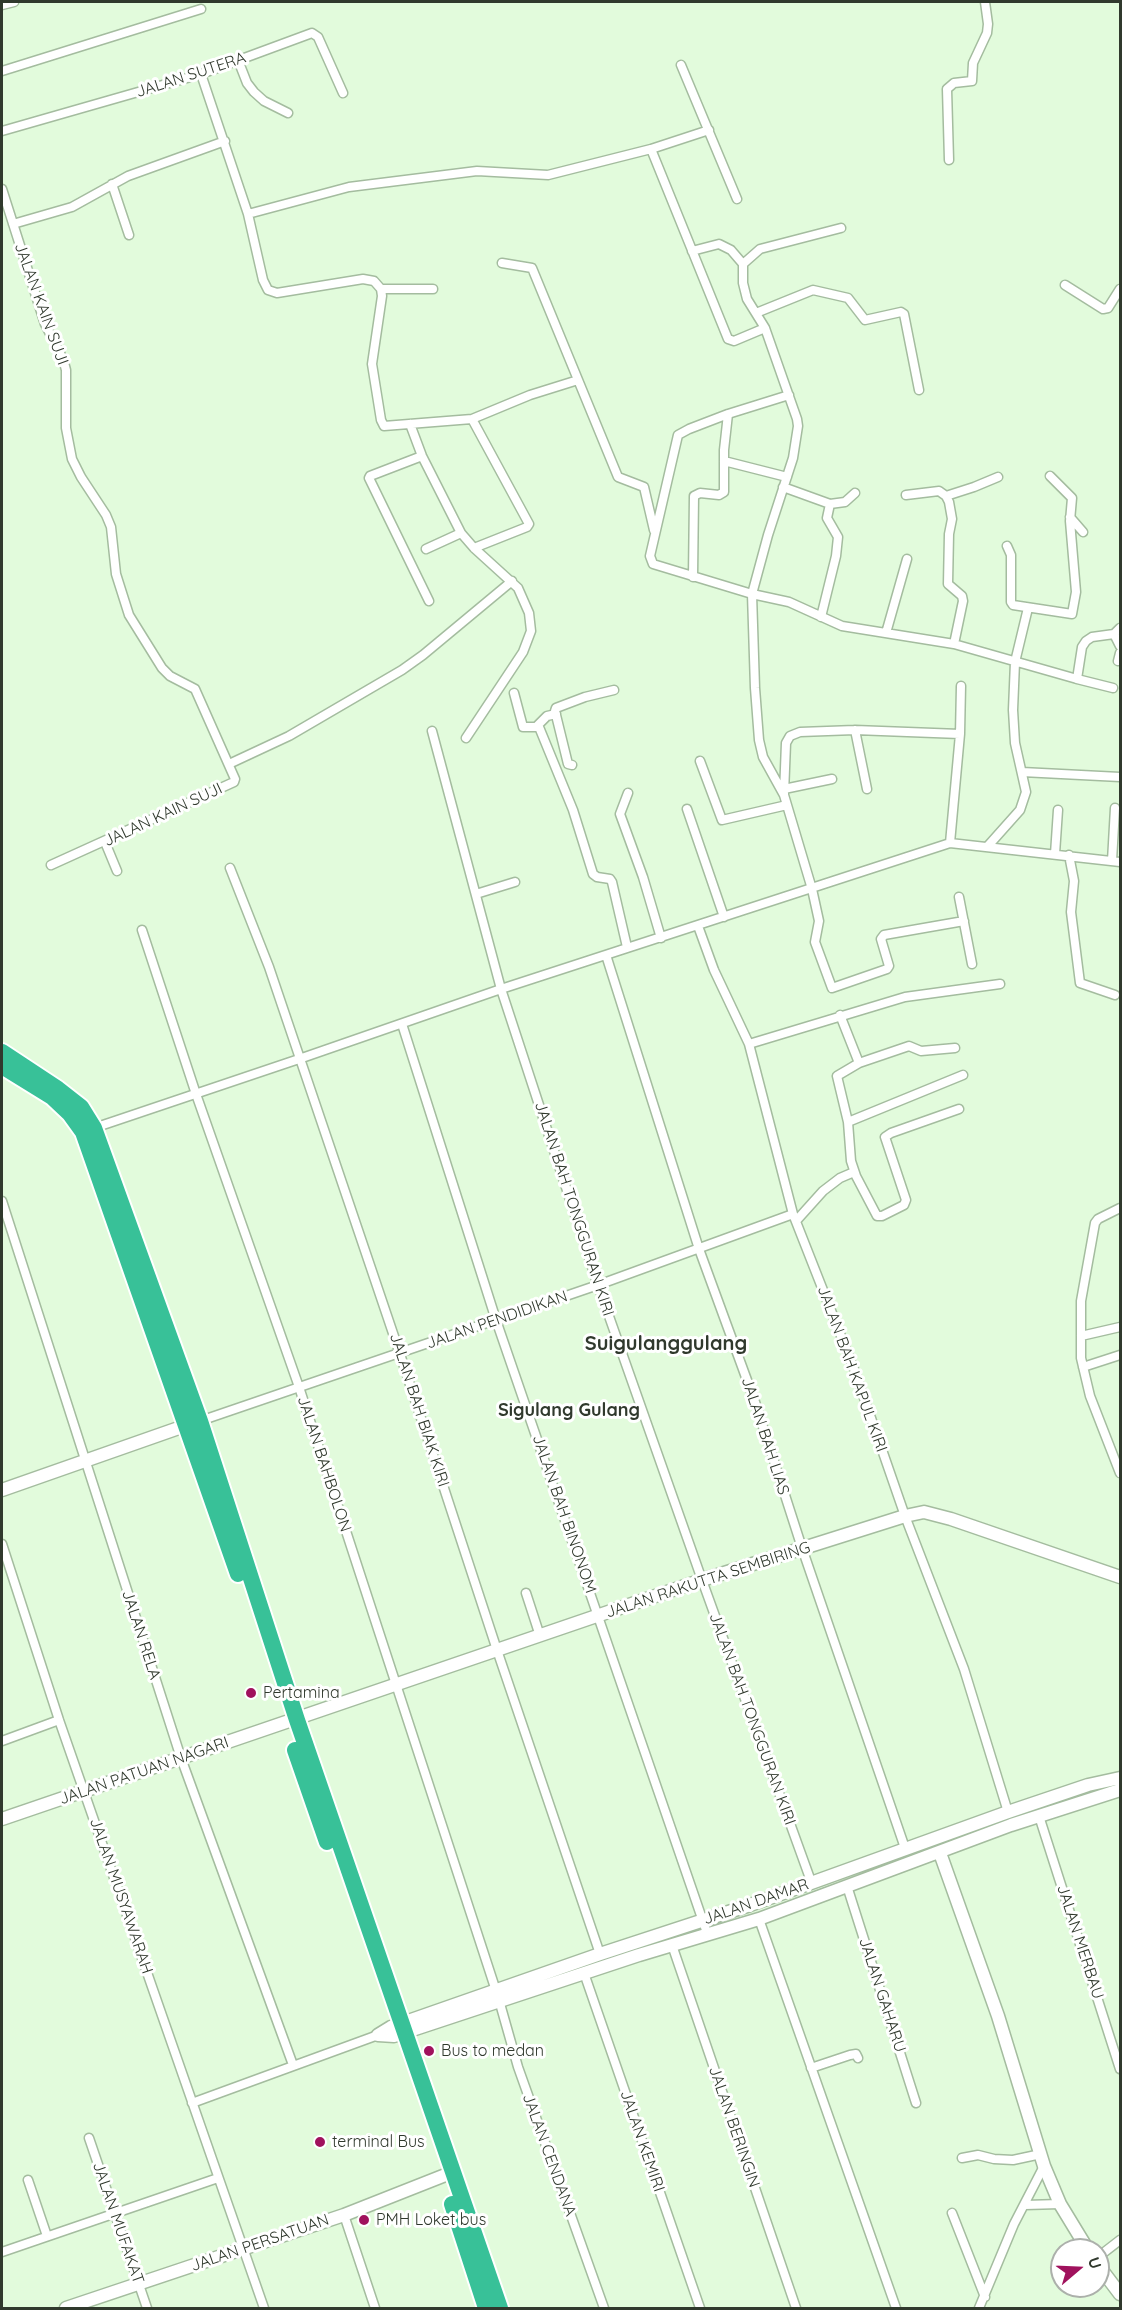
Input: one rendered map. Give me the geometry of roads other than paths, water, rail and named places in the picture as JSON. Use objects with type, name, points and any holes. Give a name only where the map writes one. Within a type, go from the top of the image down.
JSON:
[{"type":"highway","points":[[2,1052],[81,1107],[193,1423],[393,2031],[500,2308]]},
{"type":"highway","points":[[2,1066],[52,1097],[88,1130]]},
{"type":"highway","points":[[448,2175],[486,2308]]},
{"type":"street","points":[[2,5],[14,2]]},
{"type":"street","points":[[949,160],[948,89],[954,83],[972,81],[974,63],[987,33],[985,2]]},
{"type":"street","points":[[2,71],[201,9]]},
{"type":"street","name":"JALAN SUTERA","points":[[2,131],[201,74],[315,34],[343,93]]},
{"type":"street","points":[[238,60],[247,83],[254,92],[264,101],[288,112]]},
{"type":"street","points":[[681,65],[737,199]]},
{"type":"street","points":[[201,74],[248,214],[263,280],[271,292],[277,293],[363,279],[374,281],[381,290],[372,364],[381,420],[384,426],[472,419],[530,395],[578,380]]},
{"type":"street","points":[[248,214],[349,187],[477,171],[548,175],[651,149],[709,130]]},
{"type":"street","points":[[13,224],[72,207],[128,176],[225,141]]},
{"type":"street","points":[[651,149],[729,340],[734,341],[765,328]]},
{"type":"street","points":[[112,184],[129,235]]},
{"type":"street","name":"JALAN KAIN SUJI","points":[[2,189],[45,324],[59,348],[66,370],[66,428],[72,459],[81,477],[106,514],[111,527],[116,574],[129,615],[162,668],[170,676],[195,689],[236,779],[234,782],[105,842],[51,865]]},
{"type":"street","points":[[743,264],[760,249],[841,228]]},
{"type":"street","points":[[692,251],[719,244],[731,250],[743,264],[744,289],[765,328],[798,426],[787,477],[752,594],[759,740],[764,761],[784,792]]},
{"type":"street","points":[[502,263],[532,268],[618,477],[640,485],[646,490],[655,532]]},
{"type":"street","points":[[1065,285],[1103,309],[1108,308],[1120,289]]},
{"type":"street","points":[[381,290],[432,289]]},
{"type":"street","points":[[756,313],[813,290],[848,298],[865,320],[901,312],[904,314],[919,390]]},
{"type":"street","points":[[789,395],[728,414],[678,435],[650,556],[653,564],[752,594],[789,602],[842,626],[954,644],[1077,680],[1113,688]]},
{"type":"street","points":[[693,576],[694,496],[700,493],[719,495],[724,492],[728,414]]},
{"type":"street","points":[[472,419],[529,524],[527,527],[474,548]]},
{"type":"street","points":[[410,424],[422,456],[461,533],[474,548],[512,581],[525,601],[529,613],[531,631],[523,652],[466,738]]},
{"type":"street","points":[[422,456],[369,478],[429,602]]},
{"type":"street","points":[[724,461],[787,477]]},
{"type":"street","points":[[1007,546],[1011,555],[1011,602],[1014,605],[1028,608],[1072,614],[1076,592],[1072,556],[1071,496],[1050,476]]},
{"type":"street","points":[[945,496],[974,488],[998,477]]},
{"type":"street","points":[[783,487],[830,504],[845,502],[855,493]]},
{"type":"street","points":[[906,495],[939,491],[945,496],[952,519],[949,534],[948,584],[962,596],[963,601],[954,644]]},
{"type":"street","points":[[820,617],[838,537],[827,518],[830,504]]},
{"type":"street","points":[[1070,517],[1083,532]]},
{"type":"street","points":[[426,549],[461,533]]},
{"type":"street","points":[[886,633],[907,559]]},
{"type":"street","points":[[229,764],[289,736],[402,670],[423,656],[512,581]]},
{"type":"street","points":[[987,847],[1022,807],[1026,789],[1014,732],[1013,710],[1015,662],[1028,608]]},
{"type":"street","points":[[1077,680],[1082,647],[1086,641],[1092,637],[1117,631],[1120,645]]},
{"type":"street","points":[[950,843],[960,734],[961,686]]},
{"type":"street","points":[[572,765],[568,764],[555,711],[558,707],[585,697],[614,690]]},
{"type":"street","points":[[514,693],[523,727],[526,729],[537,726],[547,716],[556,714]]},
{"type":"street","points":[[537,726],[573,810],[593,874],[597,878],[609,879],[612,882],[627,947]]},
{"type":"street","points":[[855,730],[867,789]]},
{"type":"street","points":[[960,734],[855,730],[800,732],[790,736],[786,743],[784,792],[819,921],[815,942],[832,988],[888,969],[882,939],[884,936],[964,921]]},
{"type":"street","name":"JALAN BAH TONGGURAN KIRI","points":[[432,731],[501,988],[598,1285],[812,1884]]},
{"type":"street","points":[[700,761],[722,820],[787,805]]},
{"type":"street","points":[[1022,772],[1120,777]]},
{"type":"street","points":[[784,792],[832,779]]},
{"type":"street","points":[[628,793],[620,814],[643,877],[661,938]]},
{"type":"street","points":[[88,1130],[402,1024],[501,988],[950,843],[1116,861],[1115,808]]},
{"type":"street","points":[[687,809],[724,917]]},
{"type":"street","points":[[1055,854],[1058,810]]},
{"type":"street","points":[[105,842],[117,871]]},
{"type":"street","points":[[1069,855],[1074,881],[1071,912],[1080,983],[1115,995]]},
{"type":"street","name":"JALAN BAH BIAK KIRI","points":[[230,868],[268,968],[400,1354],[600,1954]]},
{"type":"street","points":[[476,894],[515,882]]},
{"type":"street","points":[[959,897],[972,964]]},
{"type":"street","name":"JALAN BAH KAPUL KIRI","points":[[698,926],[714,970],[749,1044],[794,1217],[854,1369],[905,1516],[964,1670],[1008,1812]]},
{"type":"street","name":"JALAN BAHBOLON","points":[[142,930],[196,1094],[299,1387],[497,1995]]},
{"type":"street","name":"JALAN BAH LIAS","points":[[606,955],[699,1249],[755,1402],[802,1548],[905,1848]]},
{"type":"street","points":[[749,1044],[911,995],[1000,984]]},
{"type":"street","points":[[840,1015],[859,1063]]},
{"type":"street","name":"JALAN BAH BINONOM","points":[[402,1024],[496,1320],[708,1933]]},
{"type":"street","points":[[955,1048],[921,1051],[907,1046],[859,1063],[837,1075],[848,1122],[854,1172],[877,1216],[882,1216],[904,1205],[906,1200],[885,1137],[959,1109]]},
{"type":"street","points":[[848,1122],[963,1075]]},
{"type":"street","points":[[794,1217],[809,1209],[823,1191],[840,1178],[854,1172]]},
{"type":"street","name":"JALAN RELA","points":[[2,1201],[181,1758],[293,2066]]},
{"type":"street","points":[[1120,1208],[1098,1219],[1095,1223],[1081,1301],[1083,1367],[1090,1396],[1120,1473]]},
{"type":"street","name":"JALAN PENDIDIKAN","points":[[2,1490],[794,1217]]},
{"type":"street","points":[[1081,1336],[1120,1327]]},
{"type":"street","points":[[1083,1367],[1120,1355]]},
{"type":"street","name":"JALAN RAKUTTA SEMBIRING","points":[[292,1721],[702,1580],[924,1512],[951,1519],[1120,1577]]},
{"type":"street","name":"JALAN MUSYAWARAH","points":[[2,1544],[59,1720],[264,2308]]},
{"type":"street","points":[[526,1593],[540,1636]]},
{"type":"street","points":[[2,1740],[59,1720]]},
{"type":"street","name":"JALAN PATUAN NAGARI","points":[[2,1819],[292,1721]]},
{"type":"street","points":[[1117,1778],[1120,1793]]},
{"type":"street","name":"JALAN DAMAR","points":[[497,1995],[584,1973],[702,1920],[812,1884],[1008,1812],[1117,1778]]},
{"type":"street","name":"JALAN DAMAR","points":[[393,2031],[497,1995],[600,1954],[672,1945],[759,1919],[1039,1816],[1120,1793]]},
{"type":"street","name":"JALAN MERBAU","points":[[1039,1816],[1120,2069]]},
{"type":"street","points":[[940,1852],[998,2016],[1042,2160],[1060,2204],[1081,2238]]},
{"type":"street","name":"JALAN GAHARU","points":[[847,1886],[916,2103]]},
{"type":"street","points":[[759,1919],[896,2308]]},
{"type":"street","name":"JALAN BERINGIN","points":[[672,1945],[796,2308]]},
{"type":"street","name":"JALAN KEMIRI","points":[[584,1973],[700,2308]]},
{"type":"street","name":"JALAN CENDANA","points":[[497,1995],[518,2067],[604,2308]]},
{"type":"street","points":[[192,2103],[393,2031]]},
{"type":"street","points":[[811,2068],[850,2055],[856,2054],[858,2058]]},
{"type":"street","name":"JALAN MUFAKAT","points":[[89,2138],[147,2308]]},
{"type":"street","points":[[962,2158],[978,2155],[994,2159],[1042,2160]]},
{"type":"street","points":[[979,2308],[1014,2224],[1025,2205],[1042,2160]]},
{"type":"street","name":"JALAN PERSATUAN","points":[[66,2308],[344,2215],[448,2175]]},
{"type":"street","points":[[2,2252],[218,2178]]},
{"type":"street","points":[[28,2180],[47,2236]]},
{"type":"street","points":[[1025,2205],[1060,2204]]},
{"type":"street","points":[[952,2213],[985,2297]]},
{"type":"street","points":[[344,2215],[375,2308]]},
{"type":"street","points":[[1110,2281],[1120,2294]]},
{"type":"place","name":"Pertamina","points":[[251,1693]]},
{"type":"place","name":"Bus to medan","points":[[429,2051]]},
{"type":"place","name":"terminal Bus","points":[[320,2142]]},
{"type":"place","name":"PMH Loket bus","points":[[364,2220]]},
{"type":"district","name":"Suigulanggulang","points":[[666,1344]]},
{"type":"district","name":"Sigulang Gulang","points":[[569,1411]]}]
